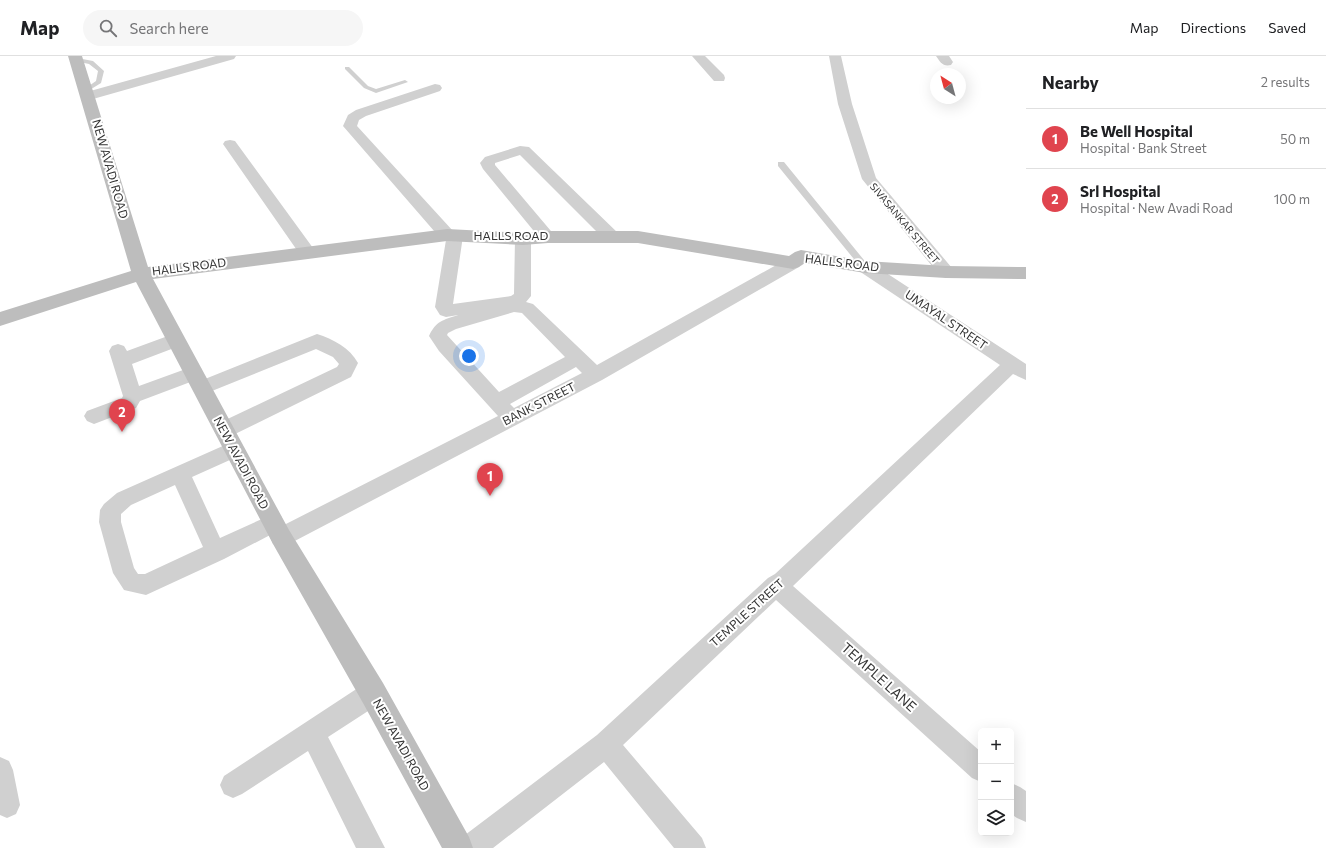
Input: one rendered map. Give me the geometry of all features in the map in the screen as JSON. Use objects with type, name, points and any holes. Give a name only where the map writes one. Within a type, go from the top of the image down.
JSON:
[{"type":"main road","name":"NEW AVADI ROAD","points":[[76,58],[141,274],[277,530],[373,694],[458,848]]},
{"type":"main road","name":"HALLS ROAD","points":[[0,319],[141,274],[451,235],[523,239],[548,237],[638,237],[793,263],[801,256],[866,267],[946,272],[1026,273]]},
{"type":"street","points":[[87,93],[230,56]]},
{"type":"street","points":[[698,56],[719,78]]},
{"type":"street","name":"SIVASANKAR STREET","points":[[835,56],[845,104],[869,179],[946,272]]},
{"type":"street","points":[[435,88],[361,113],[353,118],[350,126],[451,235],[444,307],[446,311],[516,301],[522,296],[523,239]]},
{"type":"street","points":[[230,144],[307,252]]},
{"type":"street","points":[[548,237],[488,166],[487,163],[490,160],[524,150],[613,238]]},
{"type":"street","name":"BANK STREET","points":[[198,381],[317,341],[339,352],[349,363],[344,372],[229,440],[180,474],[124,498],[111,510],[110,522],[124,573],[132,584],[146,586],[216,552],[277,530],[512,418],[595,375],[793,263]]},
{"type":"street","name":"UMAYAL STREET","points":[[866,267],[1019,369]]},
{"type":"street","points":[[512,418],[445,346],[438,336],[441,329],[450,324],[514,306],[527,308],[595,375]]},
{"type":"street","points":[[134,396],[119,356],[176,340]]},
{"type":"street","points":[[497,402],[578,358]]},
{"type":"street","name":"TEMPLE STREET","points":[[471,848],[606,744],[776,585],[1019,369]]},
{"type":"street","points":[[540,379],[556,395]]},
{"type":"street","points":[[94,416],[129,403],[134,396],[198,381]]},
{"type":"street","points":[[180,474],[216,552]]},
{"type":"street","name":"TEMPLE LANE","points":[[776,585],[978,766]]},
{"type":"street","points":[[233,785],[373,694]]},
{"type":"street","points":[[312,733],[371,848]]},
{"type":"street","points":[[606,744],[692,848]]},
{"type":"street","points":[[0,770],[7,805]]},
{"type":"street","points":[[1014,799],[1026,809]]},
{"type":"lane","points":[[346,68],[366,87],[376,91],[388,104]]},
{"type":"lane","points":[[376,91],[405,82]]},
{"type":"lane","points":[[781,164],[866,267]]},
{"type":"place","name":"Srl Hospital","points":[[122,432]]},
{"type":"place","name":"Be Well Hospital","points":[[490,496]]}]
